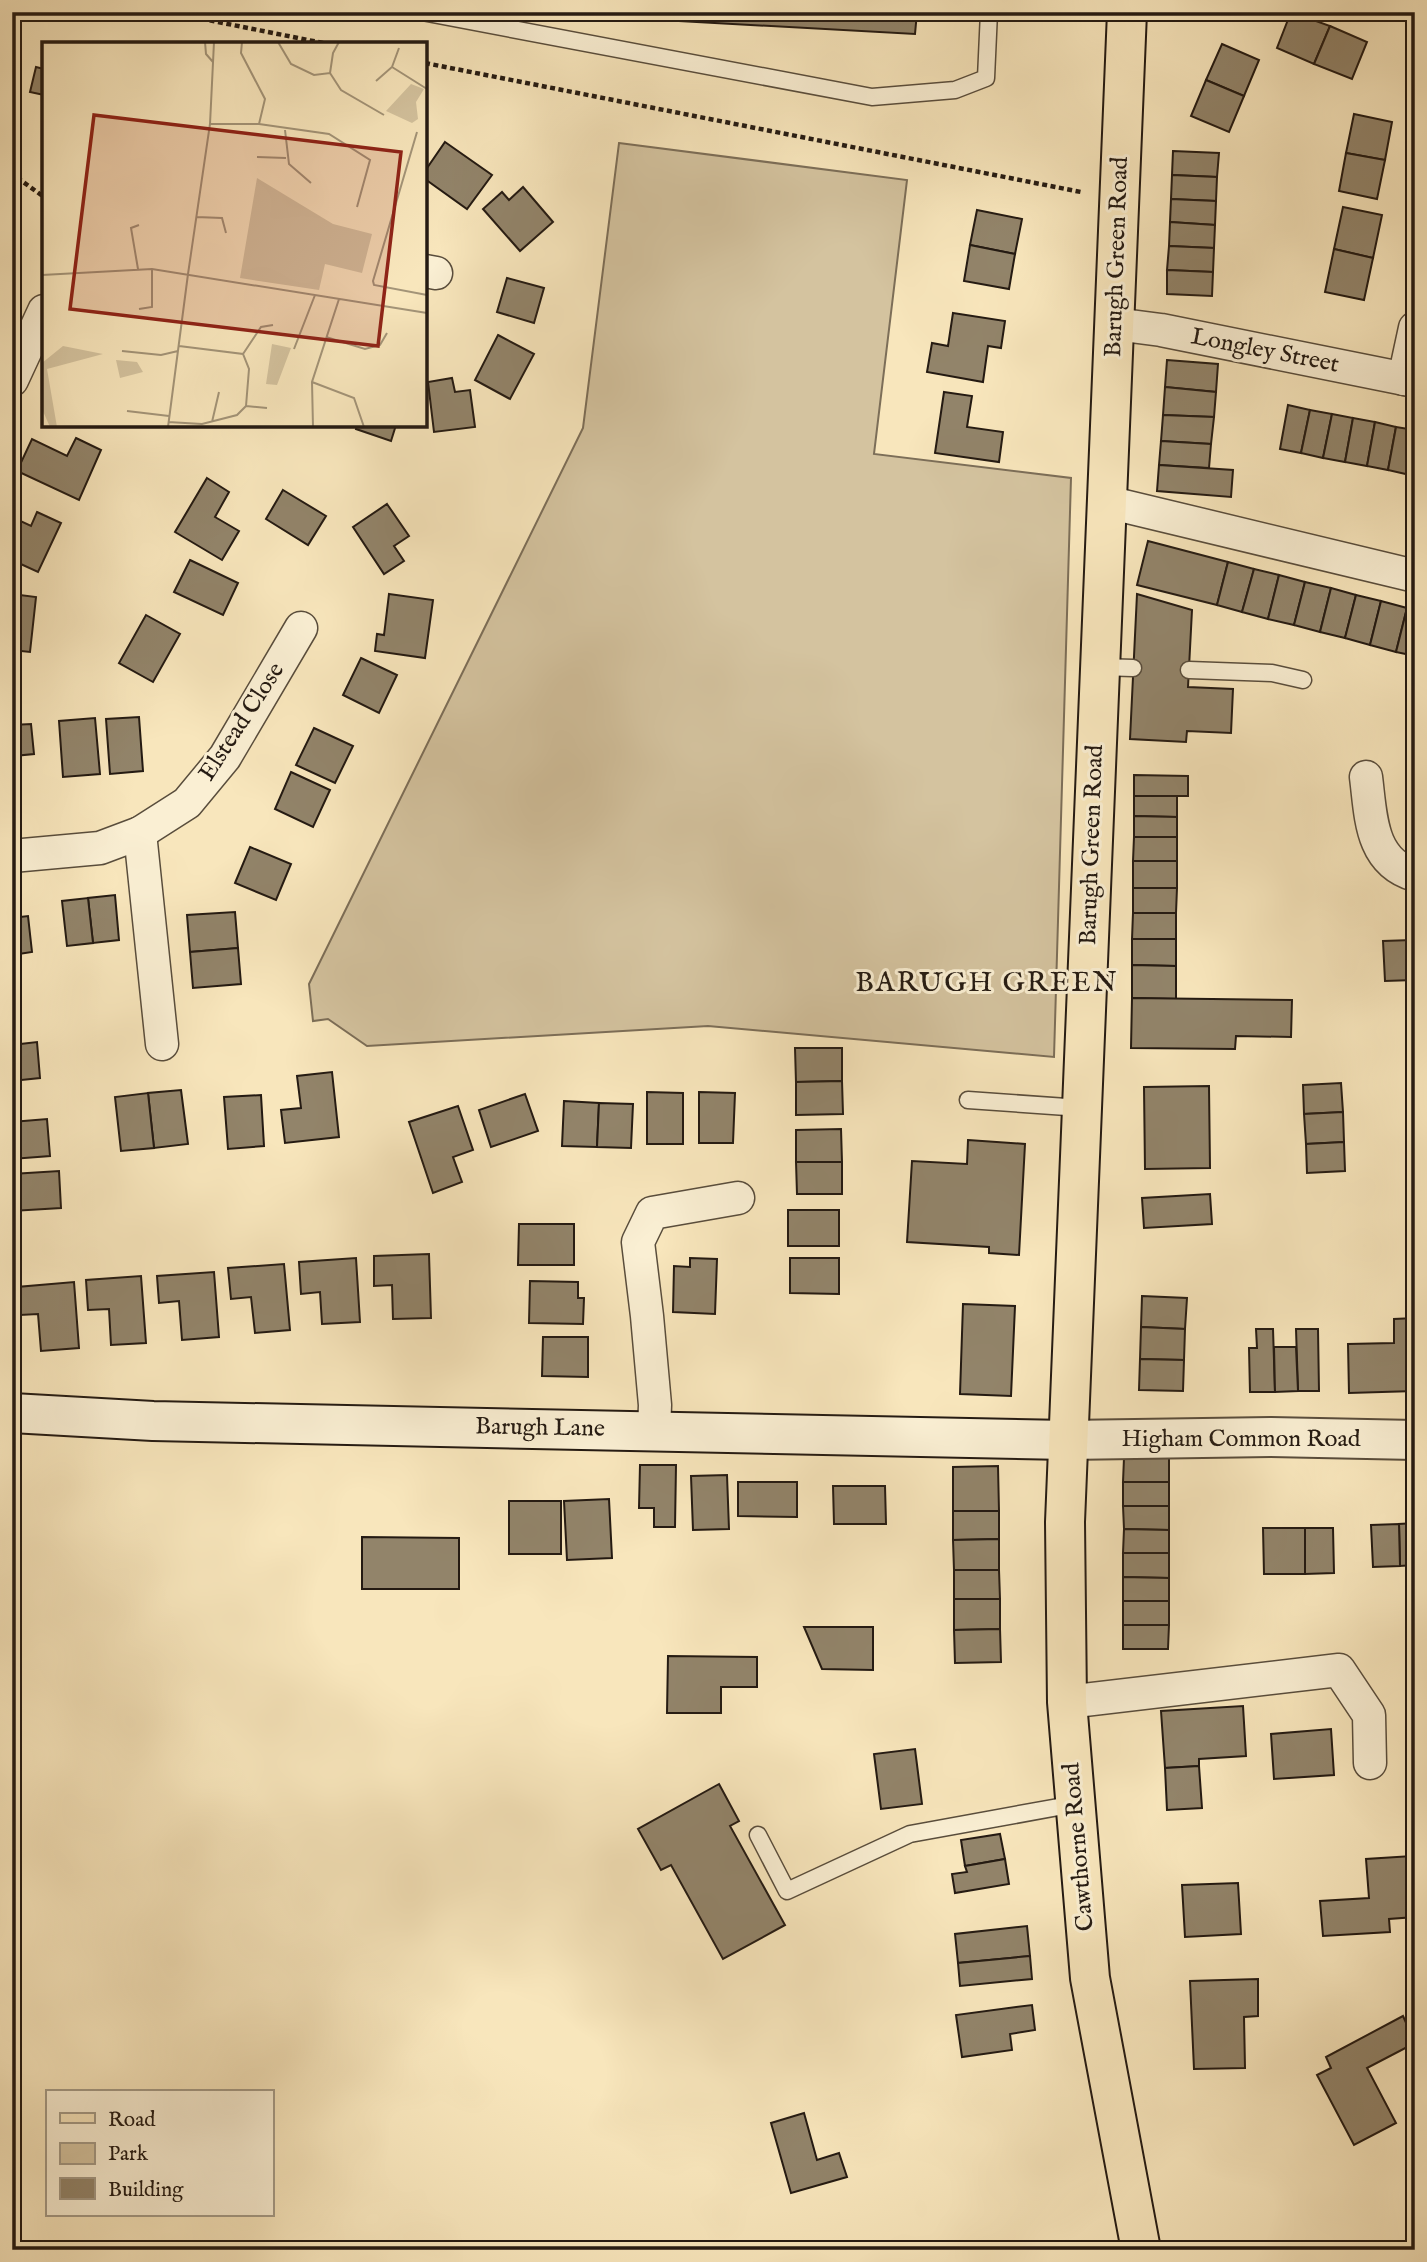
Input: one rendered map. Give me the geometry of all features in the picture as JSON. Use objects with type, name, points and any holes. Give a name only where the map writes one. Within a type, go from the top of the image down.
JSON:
[{"type":"main road","name":"Barugh Green Road","points":[[1067,1440],[1081,1108],[1116,668],[1107,502],[1127,12]]},
{"type":"main road","name":"Barugh Lane","points":[[12,1413],[153,1420],[1067,1440]]},
{"type":"main road","name":"Higham Common Road","points":[[1067,1440],[1271,1437],[1415,1440]]},
{"type":"main road","name":"Cawthorne Road","points":[[1067,1440],[1067,1702],[1090,1978],[1141,2250]]},
{"type":"street","points":[[12,380],[42,315]]},
{"type":"street","name":"Longley Street","points":[[1115,324],[1161,330],[1410,380]]},
{"type":"street","points":[[1410,380],[1415,328]]},
{"type":"street","points":[[1107,502],[1415,576]]},
{"type":"street","name":"Elstead Close","points":[[12,856],[100,848],[140,833],[187,803],[225,757],[301,628]]},
{"type":"street","points":[[1366,777],[1372,826],[1379,845],[1390,864],[1415,875]]},
{"type":"street","points":[[140,833],[162,1044]]},
{"type":"street","points":[[654,1430],[655,1405],[638,1242],[652,1213],[738,1198]]},
{"type":"street","points":[[1067,1702],[1339,1670],[1369,1715],[1370,1763]]},
{"type":"lane","points":[[422,12],[872,97],[955,90],[986,78],[989,12]]},
{"type":"lane","points":[[1189,670],[1272,673],[1303,680]]},
{"type":"lane","points":[[968,1100],[1081,1108]]},
{"type":"lane","points":[[758,1835],[787,1891],[910,1834],[1075,1804]]},
{"type":"path","points":[[169,12],[318,42]]},
{"type":"path","points":[[427,63],[1120,200]]},
{"type":"path","points":[[12,161],[19,179],[42,196]]},
{"type":"green space","points":[[619,143],[907,180],[874,454],[1071,478],[1054,1057],[708,1026],[367,1046],[328,1019],[313,1021],[309,984],[583,428]]},
{"type":"building","points":[[517,12],[917,12],[915,34]]},
{"type":"building","points":[[1291,12],[1330,26],[1314,64],[1277,48]]},
{"type":"building","points":[[1330,26],[1367,42],[1352,79],[1314,64]]},
{"type":"building","points":[[1222,44],[1259,60],[1244,96],[1206,80]]},
{"type":"building","points":[[36,67],[42,68],[42,95],[30,92]]},
{"type":"building","points":[[1206,80],[1244,96],[1229,132],[1191,116]]},
{"type":"building","points":[[1354,114],[1392,122],[1385,160],[1346,153]]},
{"type":"building","points":[[445,142],[492,175],[467,209],[427,180],[427,168]]},
{"type":"building","points":[[1173,151],[1219,153],[1217,177],[1172,175]]},
{"type":"building","points":[[1346,153],[1385,160],[1377,199],[1339,191]]},
{"type":"building","points":[[1172,175],[1217,177],[1216,201],[1171,199]]},
{"type":"building","points":[[523,187],[553,222],[520,251],[483,209],[502,192],[509,200]]},
{"type":"building","points":[[1171,199],[1216,201],[1215,225],[1170,222]]},
{"type":"building","points":[[1343,207],[1382,215],[1373,258],[1334,249]]},
{"type":"building","points":[[977,210],[1022,219],[1015,254],[970,245]]},
{"type":"building","points":[[1170,222],[1215,225],[1214,248],[1169,246]]},
{"type":"building","points":[[970,245],[1015,254],[1009,289],[964,281]]},
{"type":"building","points":[[1169,246],[1214,248],[1213,272],[1167,270]]},
{"type":"building","points":[[1334,249],[1373,258],[1364,300],[1325,292]]},
{"type":"building","points":[[1167,270],[1213,272],[1212,296],[1167,294]]},
{"type":"building","points":[[507,278],[544,288],[534,323],[497,312]]},
{"type":"building","points":[[953,313],[1005,321],[1001,348],[988,346],[983,382],[927,372],[932,343],[948,346]]},
{"type":"building","points":[[498,335],[534,354],[510,399],[475,380]]},
{"type":"building","points":[[1167,360],[1218,364],[1216,392],[1165,387]]},
{"type":"building","points":[[452,378],[455,392],[470,390],[475,427],[434,432],[428,382]]},
{"type":"building","points":[[1165,387],[1216,392],[1214,417],[1163,415]]},
{"type":"building","points":[[944,392],[972,396],[967,427],[1003,432],[999,462],[935,453]]},
{"type":"building","points":[[1288,405],[1310,410],[1301,453],[1280,449]]},
{"type":"building","points":[[1310,410],[1332,414],[1323,458],[1301,453]]},
{"type":"building","points":[[1332,414],[1353,418],[1345,462],[1323,458]]},
{"type":"building","points":[[1163,415],[1214,417],[1211,444],[1161,441]]},
{"type":"building","points":[[1353,418],[1375,422],[1367,466],[1345,462]]},
{"type":"building","points":[[1375,422],[1396,427],[1388,470],[1367,466]]},
{"type":"building","points":[[356,427],[395,427],[391,441]]},
{"type":"building","points":[[1396,427],[1415,430],[1415,450],[1410,475],[1388,470]]},
{"type":"building","points":[[76,438],[101,450],[79,500],[17,471],[32,439],[67,456]]},
{"type":"building","points":[[1161,441],[1211,444],[1209,468],[1159,465]]},
{"type":"building","points":[[1415,450],[1415,476],[1410,475]]},
{"type":"building","points":[[1159,465],[1233,470],[1231,497],[1157,491]]},
{"type":"building","points":[[207,478],[229,492],[215,517],[239,531],[222,560],[175,532]]},
{"type":"building","points":[[283,490],[326,516],[308,545],[266,519]]},
{"type":"building","points":[[387,504],[409,536],[394,546],[404,561],[384,574],[353,527]]},
{"type":"building","points":[[37,512],[61,523],[38,572],[12,560],[12,517],[31,526]]},
{"type":"building","points":[[1148,541],[1228,562],[1217,605],[1137,585]]},
{"type":"building","points":[[190,560],[238,583],[223,615],[174,592]]},
{"type":"building","points":[[1228,562],[1254,569],[1242,612],[1217,605]]},
{"type":"building","points":[[1254,569],[1279,575],[1268,619],[1242,612]]},
{"type":"building","points":[[1279,575],[1305,582],[1294,625],[1268,619]]},
{"type":"building","points":[[1305,582],[1331,588],[1320,632],[1294,625]]},
{"type":"building","points":[[1331,588],[1356,595],[1345,638],[1320,632]]},
{"type":"building","points":[[12,594],[36,597],[30,652],[12,650]]},
{"type":"building","points":[[389,594],[433,600],[425,658],[375,651],[377,634],[384,635]]},
{"type":"building","points":[[1137,594],[1192,610],[1188,687],[1233,689],[1231,733],[1187,731],[1186,742],[1130,739]]},
{"type":"building","points":[[1356,595],[1381,601],[1370,645],[1345,638]]},
{"type":"building","points":[[1381,601],[1407,608],[1396,652],[1370,645]]},
{"type":"building","points":[[1407,608],[1415,610],[1415,656],[1396,652]]},
{"type":"building","points":[[146,615],[180,634],[153,682],[119,663]]},
{"type":"building","points":[[361,658],[397,675],[379,713],[343,695]]},
{"type":"building","points":[[139,717],[143,771],[110,774],[106,719]]},
{"type":"building","points":[[95,718],[100,774],[63,777],[59,721]]},
{"type":"building","points":[[31,724],[34,754],[14,756],[16,790],[12,790],[12,725]]},
{"type":"building","points":[[314,728],[353,746],[335,783],[296,765]]},
{"type":"building","points":[[291,772],[330,790],[313,827],[275,809]]},
{"type":"building","points":[[1134,775],[1188,776],[1188,796],[1134,796]]},
{"type":"building","points":[[1134,796],[1177,796],[1177,817],[1134,816]]},
{"type":"building","points":[[1134,816],[1177,817],[1177,837],[1134,837]]},
{"type":"building","points":[[1134,837],[1177,837],[1177,861],[1133,861]]},
{"type":"building","points":[[250,847],[291,864],[276,900],[235,883]]},
{"type":"building","points":[[1133,861],[1177,861],[1177,888],[1133,888]]},
{"type":"building","points":[[1133,888],[1177,888],[1176,913],[1133,913]]},
{"type":"building","points":[[115,895],[119,940],[93,943],[88,898]]},
{"type":"building","points":[[88,898],[93,943],[67,946],[62,901]]},
{"type":"building","points":[[235,912],[238,948],[190,952],[187,915]]},
{"type":"building","points":[[1133,913],[1176,913],[1176,939],[1132,939]]},
{"type":"building","points":[[28,916],[32,952],[12,955],[12,918]]},
{"type":"building","points":[[1132,939],[1176,939],[1176,966],[1132,965]]},
{"type":"building","points":[[1412,940],[1414,980],[1385,981],[1383,941]]},
{"type":"building","points":[[1412,940],[1415,940],[1415,980],[1414,980]]},
{"type":"building","points":[[238,948],[241,984],[193,988],[190,952]]},
{"type":"building","points":[[1132,965],[1176,966],[1176,999],[1132,998]]},
{"type":"building","points":[[1132,998],[1292,1000],[1291,1037],[1236,1036],[1235,1049],[1131,1048]]},
{"type":"building","points":[[37,1042],[40,1078],[12,1081],[12,1045]]},
{"type":"building","points":[[795,1048],[842,1048],[842,1081],[796,1082]]},
{"type":"building","points":[[332,1072],[339,1137],[285,1143],[281,1110],[301,1108],[297,1076]]},
{"type":"building","points":[[842,1081],[843,1114],[796,1115],[796,1082]]},
{"type":"building","points":[[1341,1083],[1343,1112],[1304,1114],[1303,1085]]},
{"type":"building","points":[[1209,1086],[1210,1168],[1145,1169],[1144,1087]]},
{"type":"building","points":[[181,1090],[188,1144],[154,1148],[148,1093]]},
{"type":"building","points":[[647,1092],[683,1093],[683,1144],[647,1144]]},
{"type":"building","points":[[699,1092],[735,1093],[733,1143],[699,1143]]},
{"type":"building","points":[[148,1093],[154,1148],[121,1151],[115,1097]]},
{"type":"building","points":[[525,1094],[538,1131],[491,1147],[479,1110]]},
{"type":"building","points":[[261,1095],[264,1146],[228,1149],[224,1097]]},
{"type":"building","points":[[564,1101],[599,1103],[597,1147],[562,1146]]},
{"type":"building","points":[[599,1103],[633,1104],[631,1148],[597,1147]]},
{"type":"building","points":[[458,1106],[473,1150],[453,1157],[462,1182],[433,1193],[409,1122]]},
{"type":"building","points":[[1343,1112],[1344,1142],[1306,1144],[1304,1114]]},
{"type":"building","points":[[47,1119],[50,1156],[12,1159],[12,1122]]},
{"type":"building","points":[[841,1129],[842,1162],[796,1162],[796,1130]]},
{"type":"building","points":[[968,1140],[1025,1144],[1019,1255],[989,1253],[989,1247],[907,1242],[912,1161],[967,1164]]},
{"type":"building","points":[[1344,1142],[1345,1171],[1307,1173],[1306,1144]]},
{"type":"building","points":[[796,1162],[842,1162],[842,1194],[797,1194]]},
{"type":"building","points":[[59,1171],[61,1208],[12,1211],[12,1174]]},
{"type":"building","points":[[1210,1194],[1212,1224],[1144,1228],[1142,1198]]},
{"type":"building","points":[[788,1210],[839,1210],[839,1246],[788,1246]]},
{"type":"building","points":[[519,1224],[574,1224],[574,1265],[518,1265]]},
{"type":"building","points":[[429,1254],[431,1318],[393,1319],[392,1285],[374,1286],[374,1256]]},
{"type":"building","points":[[356,1258],[360,1322],[322,1324],[320,1292],[301,1294],[299,1262]]},
{"type":"building","points":[[690,1258],[717,1259],[715,1314],[673,1312],[674,1266],[690,1267]]},
{"type":"building","points":[[790,1258],[839,1258],[839,1294],[790,1293]]},
{"type":"building","points":[[284,1264],[290,1330],[255,1333],[251,1297],[231,1299],[228,1268]]},
{"type":"building","points":[[214,1272],[219,1337],[182,1340],[179,1301],[159,1303],[157,1276]]},
{"type":"building","points":[[141,1276],[146,1343],[111,1345],[109,1309],[88,1310],[86,1280]]},
{"type":"building","points":[[530,1281],[578,1282],[578,1298],[584,1298],[583,1324],[529,1323]]},
{"type":"building","points":[[74,1282],[79,1348],[41,1351],[38,1314],[20,1315],[17,1287]]},
{"type":"building","points":[[1142,1296],[1187,1298],[1185,1329],[1141,1327]]},
{"type":"building","points":[[963,1304],[1015,1306],[1011,1396],[960,1394]]},
{"type":"building","points":[[1415,1318],[1415,1391],[1349,1393],[1348,1344],[1394,1343],[1394,1319]]},
{"type":"building","points":[[1141,1327],[1185,1329],[1184,1360],[1140,1359]]},
{"type":"building","points":[[1256,1329],[1273,1329],[1275,1392],[1250,1392],[1249,1348],[1257,1348]]},
{"type":"building","points":[[1296,1329],[1318,1329],[1319,1391],[1298,1391]]},
{"type":"building","points":[[543,1337],[588,1337],[588,1377],[542,1376]]},
{"type":"building","points":[[1274,1347],[1296,1347],[1298,1391],[1275,1392]]},
{"type":"building","points":[[1140,1359],[1184,1360],[1183,1391],[1139,1390]]},
{"type":"building","points":[[1124,1458],[1169,1458],[1169,1482],[1123,1482]]},
{"type":"building","points":[[640,1465],[676,1465],[675,1527],[654,1527],[654,1508],[639,1508]]},
{"type":"building","points":[[998,1466],[999,1511],[953,1511],[953,1467]]},
{"type":"building","points":[[727,1475],[729,1529],[693,1530],[691,1476]]},
{"type":"building","points":[[738,1482],[797,1482],[797,1517],[738,1516]]},
{"type":"building","points":[[1123,1482],[1169,1482],[1169,1506],[1123,1506]]},
{"type":"building","points":[[833,1486],[885,1486],[886,1524],[834,1524]]},
{"type":"building","points":[[609,1499],[612,1558],[567,1560],[564,1501]]},
{"type":"building","points":[[509,1501],[561,1501],[561,1554],[509,1554]]},
{"type":"building","points":[[1123,1506],[1169,1506],[1169,1530],[1124,1529]]},
{"type":"building","points":[[953,1511],[999,1511],[999,1539],[953,1540]]},
{"type":"building","points":[[1415,1523],[1415,1565],[1400,1566],[1399,1524]]},
{"type":"building","points":[[1399,1524],[1400,1566],[1373,1567],[1371,1525]]},
{"type":"building","points":[[1263,1528],[1305,1528],[1305,1574],[1264,1574]]},
{"type":"building","points":[[1305,1528],[1333,1528],[1334,1573],[1305,1574]]},
{"type":"building","points":[[1124,1529],[1169,1530],[1169,1553],[1123,1553]]},
{"type":"building","points":[[362,1537],[459,1538],[459,1589],[362,1589]]},
{"type":"building","points":[[999,1539],[999,1570],[954,1570],[953,1540]]},
{"type":"building","points":[[1123,1553],[1169,1553],[1169,1578],[1123,1577]]},
{"type":"building","points":[[954,1570],[999,1570],[1000,1599],[954,1599]]},
{"type":"building","points":[[1123,1577],[1169,1578],[1169,1601],[1123,1601]]},
{"type":"building","points":[[954,1599],[1000,1599],[1000,1629],[954,1630]]},
{"type":"building","points":[[1123,1601],[1169,1601],[1169,1625],[1123,1625]]},
{"type":"building","points":[[1123,1625],[1169,1625],[1168,1649],[1123,1649]]},
{"type":"building","points":[[804,1627],[873,1627],[873,1670],[822,1669]]},
{"type":"building","points":[[1000,1629],[1001,1662],[955,1663],[954,1630]]},
{"type":"building","points":[[1407,1651],[1415,1651],[1415,1717],[1408,1717]]},
{"type":"building","points":[[668,1656],[757,1657],[757,1687],[721,1687],[721,1713],[667,1713]]},
{"type":"building","points":[[1243,1706],[1246,1756],[1199,1759],[1199,1766],[1165,1768],[1161,1711]]},
{"type":"building","points":[[1331,1729],[1334,1775],[1274,1779],[1271,1734]]},
{"type":"building","points":[[1409,1735],[1415,1735],[1415,1801],[1410,1801]]},
{"type":"building","points":[[915,1749],[922,1804],[881,1809],[874,1754]]},
{"type":"building","points":[[1199,1766],[1202,1808],[1167,1810],[1165,1768]]},
{"type":"building","points":[[719,1784],[739,1821],[730,1826],[785,1925],[723,1959],[671,1865],[661,1870],[638,1829]]},
{"type":"building","points":[[1000,1834],[1005,1859],[965,1866],[961,1840]]},
{"type":"building","points":[[1412,1856],[1415,1917],[1389,1919],[1390,1932],[1323,1936],[1320,1901],[1369,1898],[1366,1859]]},
{"type":"building","points":[[1005,1859],[1009,1884],[955,1893],[952,1874],[967,1872],[965,1866]]},
{"type":"building","points":[[1238,1883],[1241,1934],[1185,1937],[1182,1885]]},
{"type":"building","points":[[1027,1926],[1030,1956],[958,1963],[955,1934]]},
{"type":"building","points":[[1030,1956],[1032,1979],[960,1986],[958,1963]]},
{"type":"building","points":[[1258,1979],[1258,2016],[1244,2017],[1245,2068],[1194,2069],[1190,1981]]},
{"type":"building","points":[[1032,2005],[1035,2030],[1010,2034],[1012,2050],[962,2057],[956,2015]]},
{"type":"building","points":[[1403,2016],[1415,2043],[1367,2068],[1396,2123],[1354,2145],[1317,2075],[1331,2068],[1326,2057]]},
{"type":"building","points":[[804,2113],[817,2160],[839,2153],[847,2177],[791,2193],[771,2123]]},
{"type":"district","name":"BARUGH GREEN","points":[[987,983]]}]
